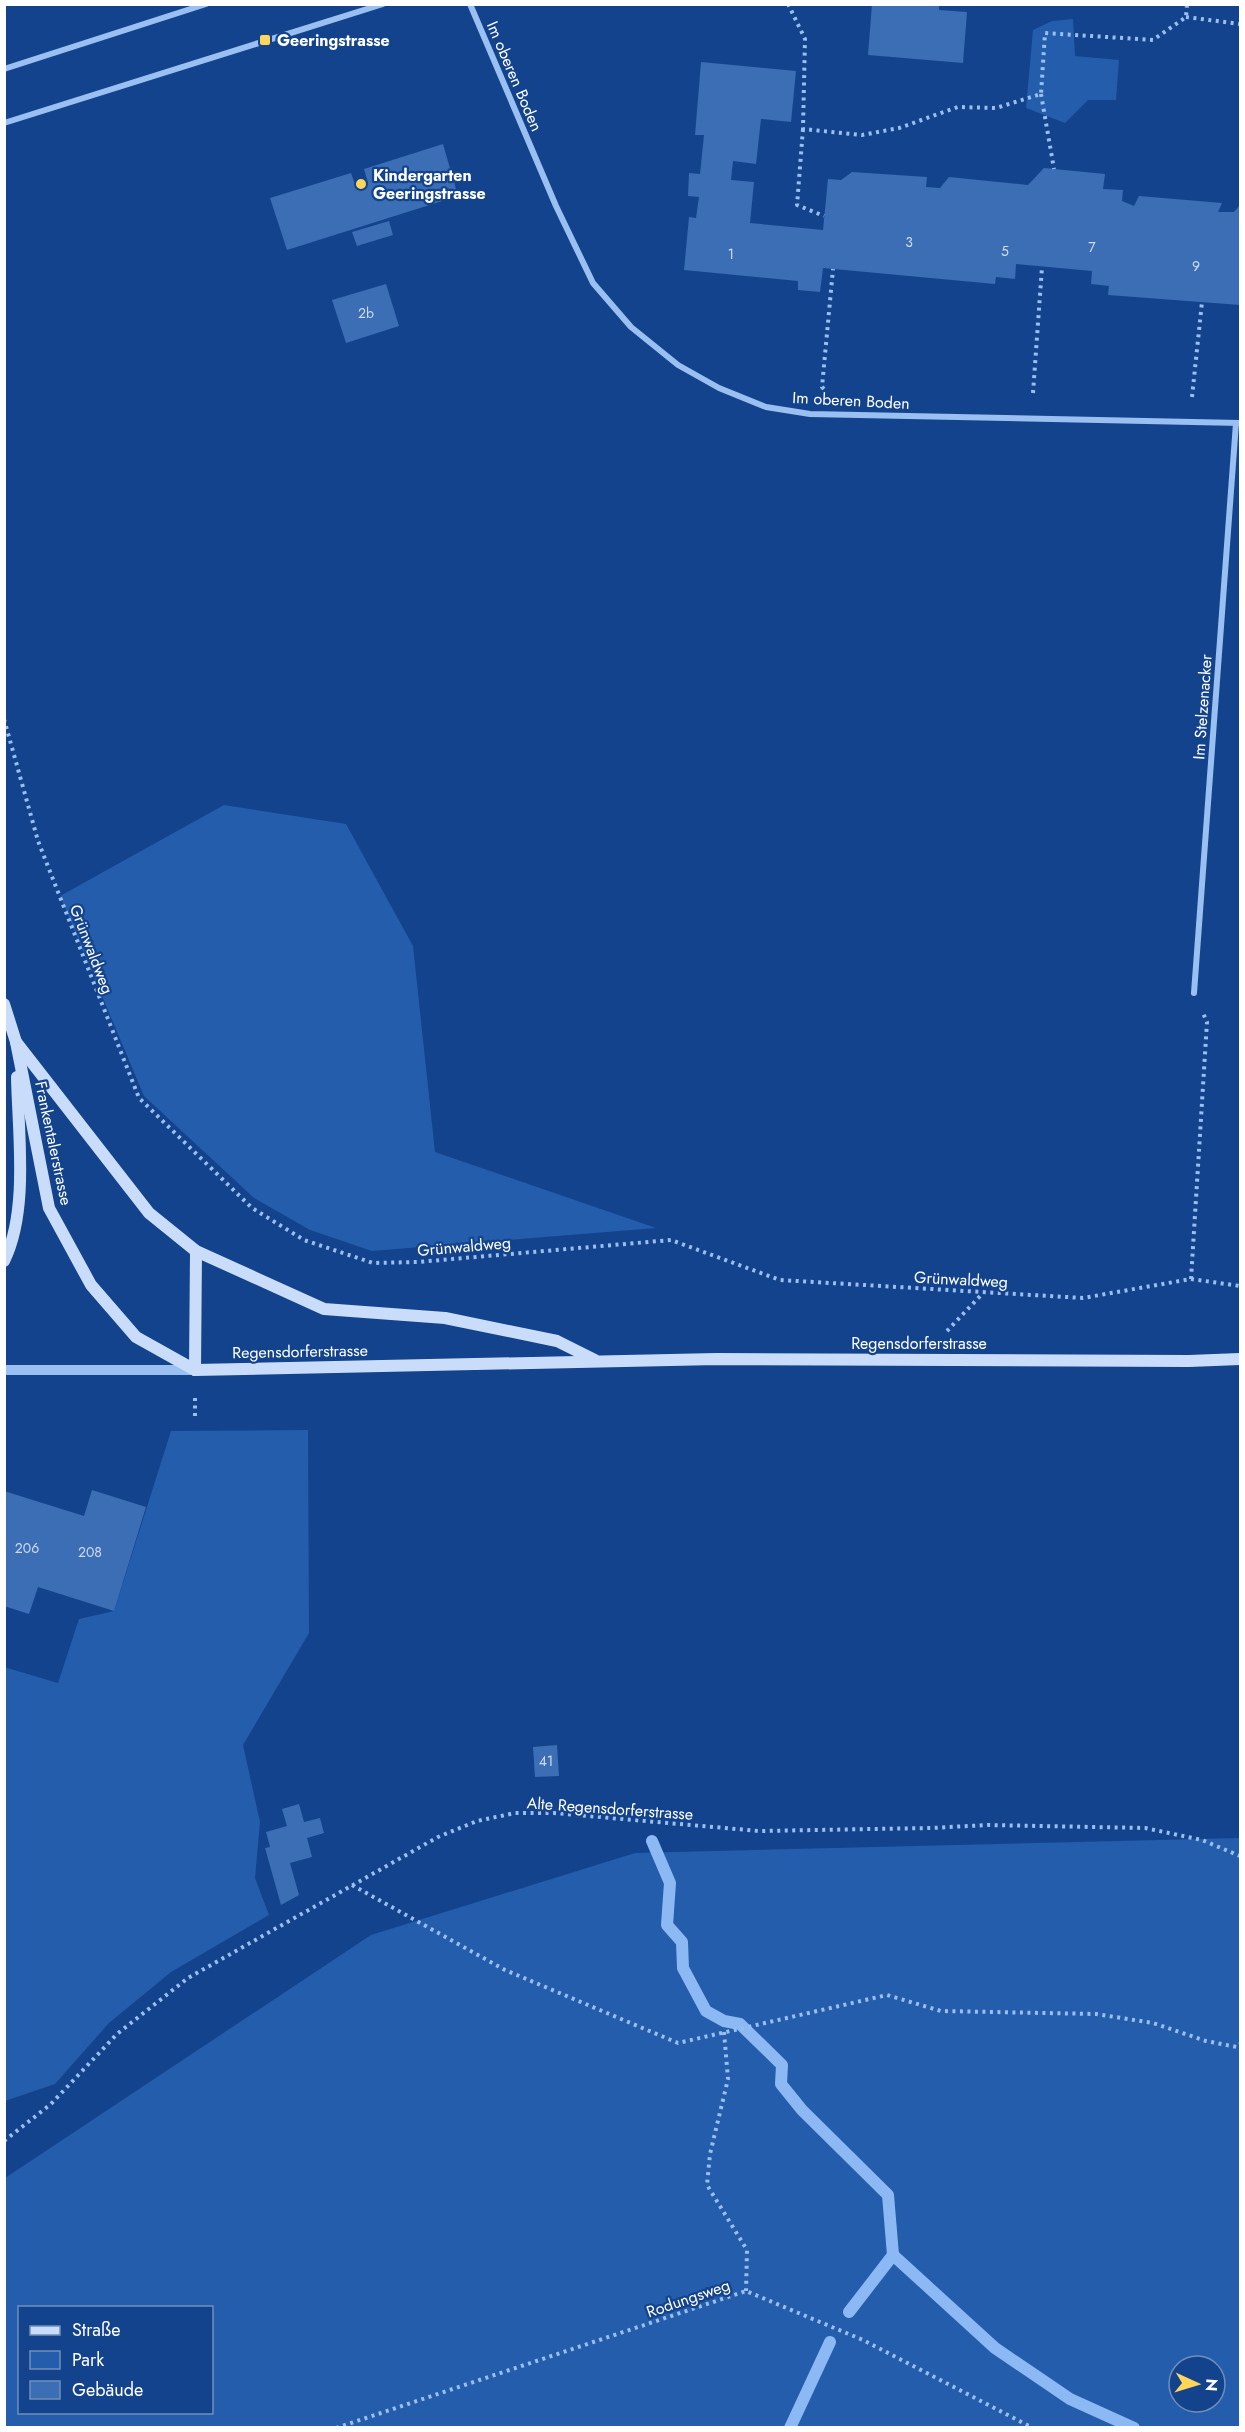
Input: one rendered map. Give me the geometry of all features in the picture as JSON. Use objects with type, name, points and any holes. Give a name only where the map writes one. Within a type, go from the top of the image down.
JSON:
[{"type":"main road","name":"Frankentalerstrasse","points":[[4,1004],[16,1042],[49,1208],[91,1285],[136,1337],[195,1370]]},
{"type":"main road","name":"Frankentalerstrasse","points":[[16,1042],[149,1213],[196,1251]]},
{"type":"main road","points":[[4,1261],[11,1247],[18,1215],[16,1042]]},
{"type":"main road","points":[[195,1370],[196,1251]]},
{"type":"main road","name":"Regensdorferstrasse","points":[[196,1251],[324,1309],[445,1318],[558,1341],[596,1361]]},
{"type":"main road","name":"Regensdorferstrasse","points":[[195,1370],[596,1361],[921,1359],[1189,1361],[1240,1359]]},
{"type":"street","points":[[4,69],[206,4]]},
{"type":"street","points":[[4,123],[383,4]]},
{"type":"street","name":"Im oberen Boden","points":[[470,4],[556,206],[593,283],[631,327],[678,365],[719,388],[766,407],[810,414],[1238,423]]},
{"type":"street","name":"Im Stelzenacker","points":[[1194,993],[1238,423]]},
{"type":"street","name":"Regensdorferstrasse","points":[[4,1370],[195,1370]]},
{"type":"path","points":[[788,4],[806,39],[803,129],[797,205],[824,216]]},
{"type":"path","points":[[1186,17],[1187,4]]},
{"type":"path","points":[[1054,169],[1041,94],[1045,33],[1153,40],[1186,17],[1240,24]]},
{"type":"path","points":[[803,129],[862,135],[899,128],[958,107],[996,108],[1041,94]]},
{"type":"path","points":[[1042,267],[1033,393],[1044,419]]},
{"type":"path","points":[[833,269],[822,387],[842,414]]},
{"type":"path","points":[[1192,398],[1202,302]]},
{"type":"path","name":"Grünwaldweg","points":[[4,719],[38,841],[139,1098],[252,1208],[304,1240],[373,1263],[418,1262],[671,1240],[780,1280],[1083,1298],[1191,1279],[1240,1286]]},
{"type":"path","points":[[1191,1279],[1207,1022],[1194,993]]},
{"type":"path","points":[[921,1359],[983,1292]]},
{"type":"path","name":"Alte Regensdorferstrasse","points":[[4,2141],[51,2104],[117,2034],[188,1978],[438,1837],[477,1821],[515,1814],[554,1813],[759,1832],[919,1829],[988,1825],[1145,1828],[1202,1840],[1240,1856]]},
{"type":"path","points":[[352,1886],[505,1970],[678,2043],[887,1995],[941,2011],[1096,2014],[1154,2023],[1206,2041],[1237,2047],[1240,2044]]},
{"type":"path","points":[[724,2032],[728,2079],[710,2154],[707,2185],[747,2250],[746,2291]]},
{"type":"path","name":"Rodungsweg","points":[[336,2427],[746,2291],[863,2340],[1033,2427]]},
{"type":"green space","points":[[1073,19],[1075,56],[1119,60],[1116,100],[1088,100],[1065,123],[1026,108],[1033,30],[1052,21]]},
{"type":"green space","points":[[224,805],[346,824],[413,946],[435,1152],[656,1228],[372,1251],[310,1230],[254,1198],[144,1096],[60,896]]},
{"type":"green space","points":[[308,1430],[309,1633],[243,1745],[260,1822],[255,1878],[269,1915],[171,1972],[109,2023],[55,2084],[5,2101],[4,1667],[58,1683],[79,1619],[114,1611],[171,1431]]},
{"type":"green space","points":[[1240,1838],[1240,2427],[5,2427],[5,2178],[371,1935],[635,1853]]},
{"type":"building","points":[[872,4],[939,4],[939,10],[967,12],[963,63],[868,55]]},
{"type":"building","points":[[701,62],[796,71],[791,122],[761,119],[756,164],[733,161],[731,180],[754,182],[750,223],[823,230],[828,179],[841,180],[852,172],[927,177],[926,187],[940,188],[949,177],[1028,185],[1044,168],[1105,174],[1103,189],[1123,190],[1122,201],[1134,206],[1139,196],[1222,203],[1218,212],[1234,212],[1240,205],[1240,305],[1108,295],[1109,286],[1091,284],[1092,271],[1016,264],[1015,279],[996,277],[995,284],[823,268],[820,292],[798,290],[798,281],[684,270],[689,217],[696,218],[699,197],[688,196],[689,173],[700,174],[704,135],[695,135]]},
{"type":"building","points":[[443,144],[458,196],[287,250],[270,198],[351,173],[356,187],[368,183],[364,169]]},
{"type":"building","points":[[389,221],[393,235],[357,246],[352,232]]},
{"type":"building","points":[[386,284],[399,326],[346,343],[332,300]]},
{"type":"building","points":[[92,1490],[146,1507],[114,1611],[38,1587],[29,1614],[4,1606],[4,1491],[84,1516]]},
{"type":"building","points":[[557,1745],[559,1776],[535,1777],[533,1747]]},
{"type":"building","points":[[299,1804],[304,1822],[320,1818],[324,1833],[307,1838],[312,1857],[290,1863],[299,1895],[281,1905],[265,1848],[270,1847],[266,1832],[287,1826],[282,1809]]},
{"type":"waterway","points":[[652,1841],[670,1883],[667,1925],[682,1942],[683,1968],[706,2011],[724,2021],[740,2024],[782,2065],[781,2084],[802,2110],[888,2195],[893,2255],[849,2312]]},
{"type":"waterway","points":[[893,2255],[995,2348],[1070,2399],[1134,2428]]},
{"type":"waterway","points":[[790,2428],[830,2342]]},
{"type":"place","name":"Geeringstrasse","points":[[265,40]]},
{"type":"place","name":"Kindergarten Geeringstrasse","points":[[361,184]]}]
